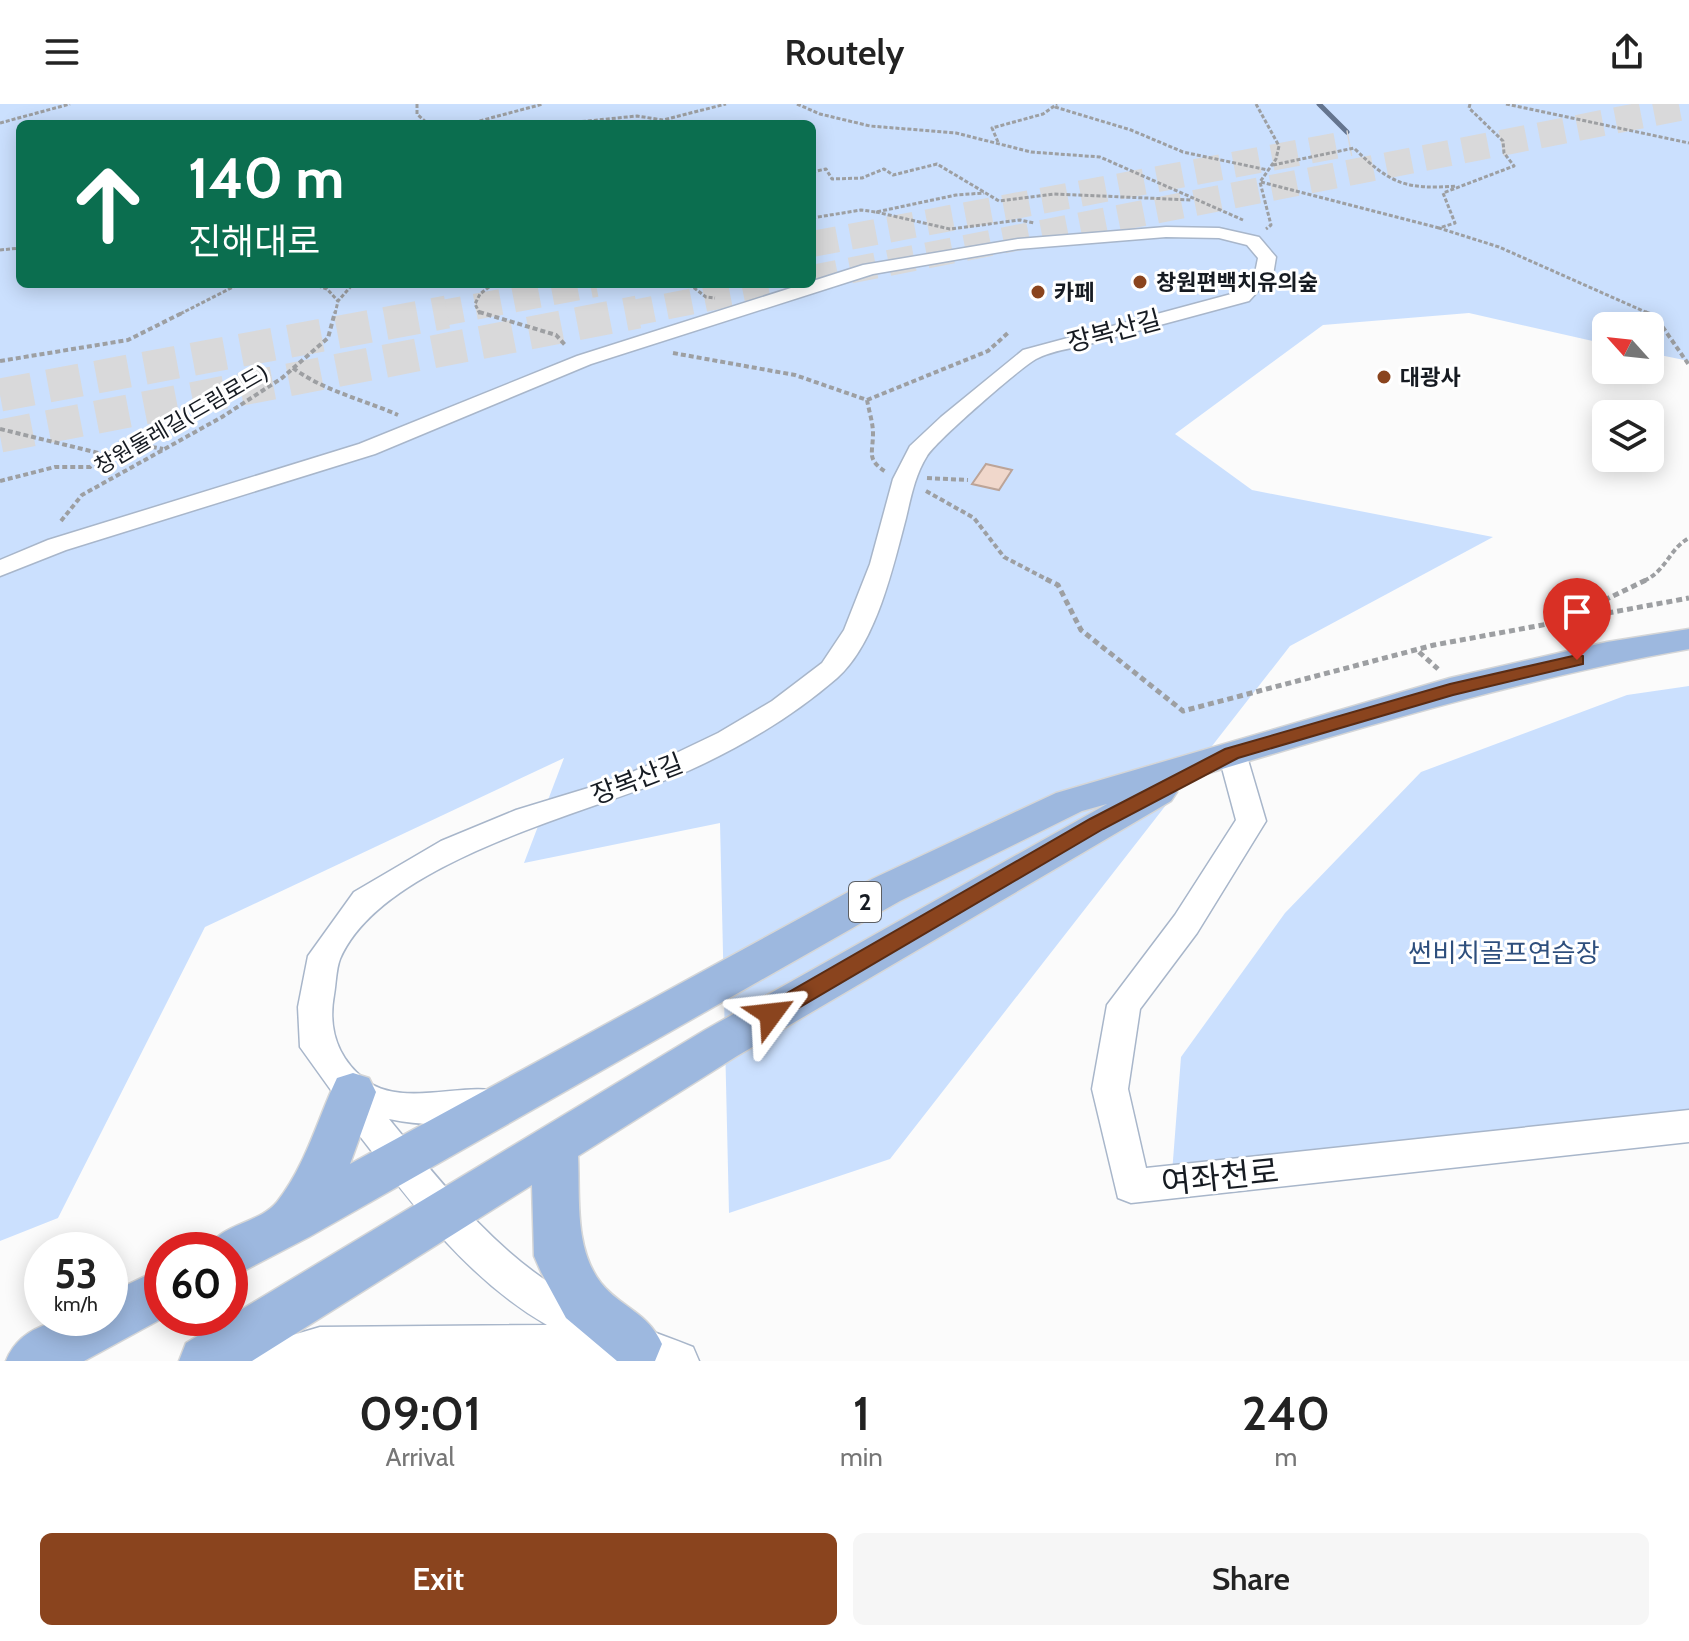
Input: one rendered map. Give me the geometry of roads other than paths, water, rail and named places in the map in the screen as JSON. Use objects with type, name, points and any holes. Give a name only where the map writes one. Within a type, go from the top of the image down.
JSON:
[{"type":"main road","name":"2","points":[[248,1246],[886,890],[1069,802],[1450,689],[1689,639]]},
{"type":"main road","name":"2","points":[[205,1361],[554,1145],[934,918],[1097,824],[1232,753]]},
{"type":"main road","points":[[291,1223],[324,1169],[353,1092]]},
{"type":"main road","points":[[554,1145],[559,1256],[584,1301],[657,1352]]},
{"type":"main road","points":[[32,1361],[144,1302]]},
{"type":"street","name":"장복산길","points":[[657,1352],[584,1323],[526,1289],[444,1215],[359,1107],[353,1092],[317,1047],[315,1007],[324,956],[365,900],[452,849],[527,817],[621,788],[728,740],[795,697],[831,669],[857,630],[882,564],[905,478],[918,451],[1030,354],[1242,297],[1268,267],[1267,257],[1253,241],[1219,233],[1069,238],[937,255],[870,269],[816,286]]},
{"type":"street","name":"장복산길","points":[[0,569],[57,545],[274,481],[367,449],[588,358],[809,288]]},
{"type":"street","name":"여좌천로","points":[[1232,753],[1251,821],[1186,924],[1124,1005],[1110,1089],[1131,1186],[1689,1126]]},
{"type":"street","points":[[353,1092],[403,1109],[443,1111],[519,1097]]},
{"type":"street","points":[[266,1361],[320,1347],[657,1352]]},
{"type":"waterway","points":[[1319,104],[1347,132]]},
{"type":"tunnel","points":[[816,277],[1689,106]]},
{"type":"tunnel","points":[[816,243],[1350,143]]},
{"type":"tunnel","points":[[437,314],[575,288]]},
{"type":"tunnel","points":[[628,314],[760,288]]},
{"type":"tunnel","points":[[0,395],[447,312]]},
{"type":"tunnel","points":[[0,436],[638,312]]},
{"type":"place","name":"창원편백치유의숲","points":[[1140,282]]},
{"type":"place","name":"카페","points":[[1038,292]]},
{"type":"place","name":"대광사","points":[[1384,377]]},
{"type":"park label","name":"썬비치골프연습장","points":[[1504,953]]}]
